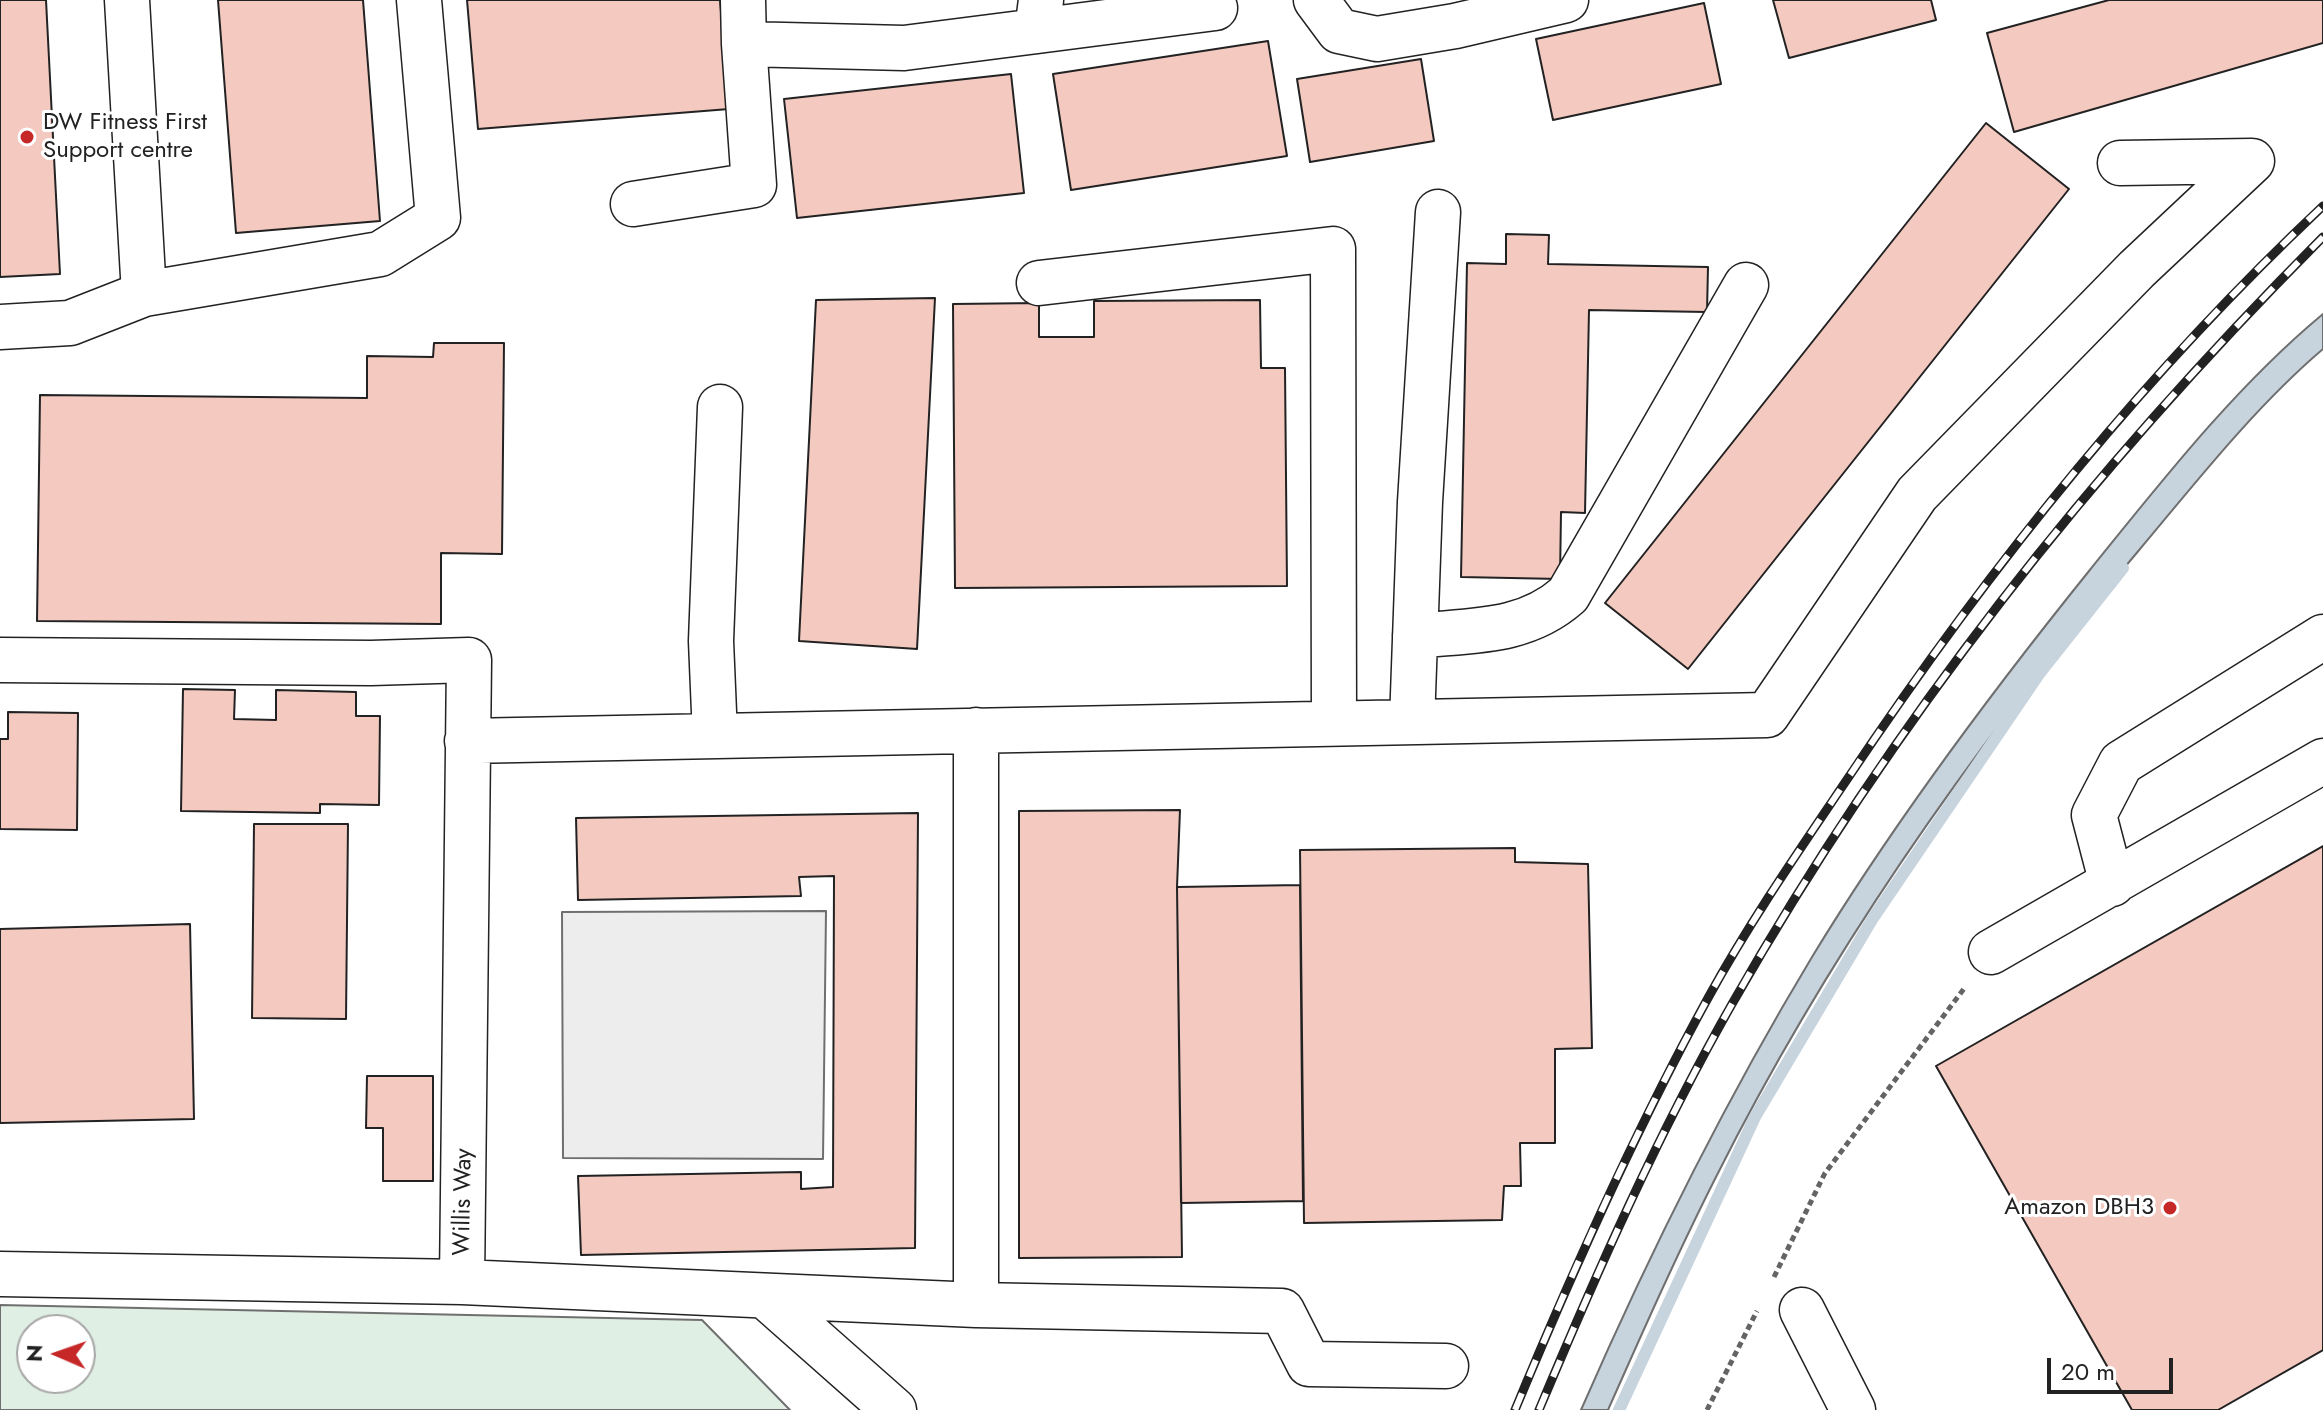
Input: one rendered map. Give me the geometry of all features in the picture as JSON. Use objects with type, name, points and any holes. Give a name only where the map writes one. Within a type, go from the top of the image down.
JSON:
[{"type":"street","points":[[127,0],[144,294]]},
{"type":"street","points":[[0,327],[70,323],[144,294],[380,254],[438,218],[419,0]]},
{"type":"street","points":[[633,204],[754,185],[743,0]]},
{"type":"street","points":[[1316,0],[1339,31],[1377,39],[1455,26],[1566,0]]},
{"type":"street","points":[[744,44],[904,48],[1039,15],[1215,8]]},
{"type":"street","points":[[467,741],[1767,715],[1917,494],[2137,269],[2252,161],[2120,163]]},
{"type":"street","points":[[1412,722],[1438,212]]},
{"type":"street","points":[[1039,283],[1333,249],[1334,723]]},
{"type":"street","points":[[1415,636],[1508,627],[1547,614],[1568,595],[1746,285]]},
{"type":"street","points":[[715,736],[711,641],[720,407]]},
{"type":"street","points":[[2112,884],[2094,815],[2121,763],[2323,637]]},
{"type":"street","name":"Willis Way","points":[[0,660],[371,663],[469,660],[462,1282],[0,1274]]},
{"type":"street","points":[[976,730],[976,1305]]},
{"type":"street","points":[[1991,952],[2323,761]]},
{"type":"street","points":[[462,1282],[976,1305],[1282,1311],[1309,1364],[1446,1366]]},
{"type":"street","points":[[765,1296],[894,1410]]},
{"type":"street","points":[[1778,1298],[1853,1410]]},
{"type":"path","points":[[1707,1410],[1778,1298],[1825,1173],[1991,952]]},
{"type":"green space","points":[[0,1305],[702,1320],[790,1410],[0,1410]]},
{"type":"shaded area","points":[[2323,314],[2323,349],[2274,395],[2183,497],[2021,696],[1910,850],[1808,1009],[1761,1091],[1688,1233],[1608,1410],[1581,1410],[1633,1294],[1718,1123],[1812,957],[1876,857],[1979,712],[2144,504],[2200,436],[2259,372]]},
{"type":"shaded area","points":[[826,911],[823,1159],[563,1158],[562,912]]},
{"type":"building","name":"DW Fitness First Support centre","points":[[0,0],[46,0],[60,274],[0,277]]},
{"type":"building","points":[[218,0],[363,0],[380,221],[236,233]]},
{"type":"building","points":[[467,0],[720,0],[729,109],[478,129]]},
{"type":"building","points":[[1773,0],[1931,0],[1936,20],[1789,58]]},
{"type":"building","points":[[2109,0],[2323,0],[2323,43],[2014,132],[1987,33]]},
{"type":"building","points":[[1704,3],[1721,84],[1553,120],[1536,39]]},
{"type":"building","points":[[1268,41],[1287,156],[1071,190],[1053,74]]},
{"type":"building","points":[[1421,59],[1434,141],[1310,162],[1297,79]]},
{"type":"building","points":[[1011,74],[1024,193],[797,218],[784,99]]},
{"type":"building","points":[[1986,123],[2069,189],[1688,669],[1605,603]]},
{"type":"building","points":[[1506,234],[1549,235],[1548,264],[1708,267],[1707,312],[1589,310],[1585,513],[1561,512],[1560,579],[1461,577],[1467,263],[1506,264]]},
{"type":"building","points":[[935,298],[917,649],[799,641],[816,300]]},
{"type":"building","points":[[1260,300],[1261,368],[1285,368],[1287,586],[955,588],[953,304],[1039,303],[1039,337],[1094,337],[1094,301]]},
{"type":"building","points":[[434,343],[504,343],[502,554],[441,553],[441,624],[37,621],[40,395],[367,398],[367,356],[433,357]]},
{"type":"building","points":[[183,689],[235,690],[234,719],[276,720],[276,690],[356,692],[356,716],[380,716],[379,805],[320,804],[320,813],[181,811]]},
{"type":"building","points":[[8,712],[78,713],[77,830],[0,829],[0,739],[8,739]]},
{"type":"building","points":[[1180,810],[1177,887],[1182,1257],[1019,1258],[1019,811]]},
{"type":"building","points":[[918,813],[915,1248],[581,1255],[578,1176],[801,1172],[801,1189],[833,1187],[834,876],[799,877],[801,896],[578,900],[576,818]]},
{"type":"building","points":[[254,824],[348,824],[346,1019],[252,1018]]},
{"type":"building","name":"Amazon DBH3","points":[[2323,846],[2323,1350],[2218,1410],[2132,1410],[1936,1066]]},
{"type":"building","points":[[1515,848],[1515,862],[1588,864],[1592,1048],[1555,1049],[1555,1143],[1520,1143],[1521,1186],[1504,1186],[1502,1220],[1304,1223],[1300,850]]},
{"type":"building","points":[[1300,885],[1303,1201],[1181,1203],[1177,887]]},
{"type":"building","points":[[190,924],[194,1119],[0,1123],[0,929]]},
{"type":"building","points":[[367,1076],[433,1076],[433,1181],[383,1181],[383,1128],[366,1128]]},
{"type":"waterway","points":[[1619,1410],[1755,1117],[1873,918],[2039,674],[2123,568]]},
{"type":"railway","points":[[1515,1410],[1606,1201],[1681,1048],[1740,942],[1810,834],[1953,628],[2068,480],[2191,339],[2323,206]]},
{"type":"railway","points":[[1539,1410],[1630,1204],[1705,1053],[1795,898],[1860,796],[1929,697],[2077,507],[2156,415],[2323,237]]},
{"type":"place","name":"DW Fitness First Support centre","points":[[27,137]]},
{"type":"place","name":"Amazon DBH3","points":[[2170,1208]]}]
